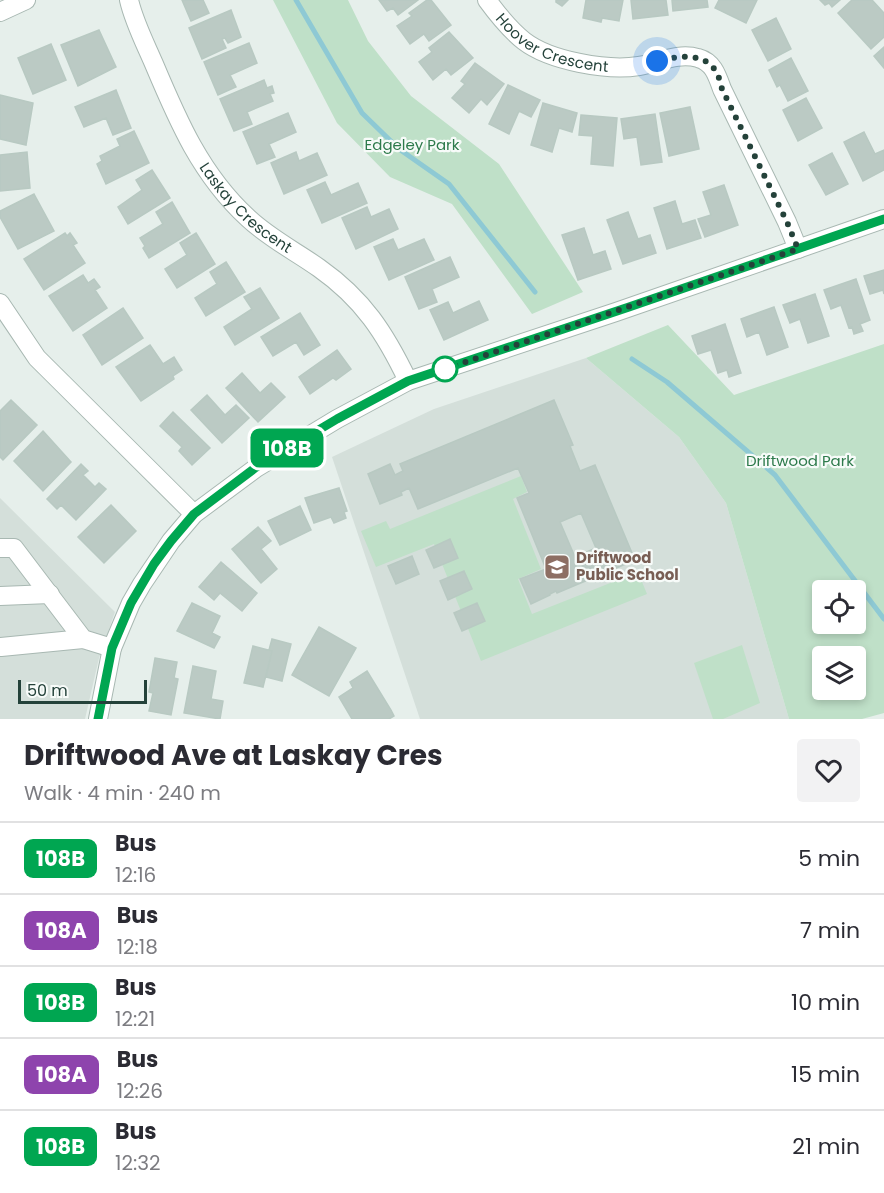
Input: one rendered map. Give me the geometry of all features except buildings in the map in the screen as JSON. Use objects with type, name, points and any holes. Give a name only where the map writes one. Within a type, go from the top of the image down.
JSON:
[{"type":"street","points":[[0,12],[26,0]]},
{"type":"street","name":"Laskay Crescent","points":[[129,0],[176,114],[193,150],[210,176],[249,220],[276,241],[329,275],[354,298],[388,339],[408,381]]},
{"type":"street","name":"Hoover Crescent","points":[[487,0],[507,26],[526,43],[559,58],[628,68],[685,56],[698,58],[716,70],[722,89],[798,249]]},
{"type":"street","points":[[98,719],[112,648],[122,623],[142,584],[171,541],[194,514],[239,479],[288,447],[408,381],[884,219]]},
{"type":"street","points":[[0,303],[37,358],[194,514]]},
{"type":"street","points":[[0,548],[14,548],[83,639]]},
{"type":"street","points":[[0,596],[50,594]]},
{"type":"street","points":[[1,647],[83,639],[112,648]]},
{"type":"shaded area","name":"Driftwood Public School","points":[[586,358],[679,437],[726,503],[789,719],[420,719],[332,457],[434,409]]},
{"type":"shaded area","points":[[0,498],[115,612],[99,658],[85,719],[0,719]]},
{"type":"green space","name":"Edgeley Park","points":[[273,0],[348,0],[368,41],[411,96],[499,164],[583,292],[532,314],[452,204],[390,177],[337,123]]},
{"type":"green space","name":"Driftwood Park","points":[[668,325],[734,395],[884,344],[884,713],[862,719],[789,719],[726,503],[679,437],[586,358]]},
{"type":"green space","points":[[521,476],[527,492],[513,499],[541,569],[518,579],[532,614],[638,572],[647,594],[481,661],[434,544],[376,567],[361,531],[386,521],[390,529]]},
{"type":"green space","points":[[742,645],[760,703],[723,719],[713,719],[694,663]]},
{"type":"waterway","points":[[296,0],[362,113],[399,149],[449,184],[535,292]]},
{"type":"waterway","points":[[632,359],[667,382],[775,475],[884,619]]},
{"type":"bus line","name":"108B","points":[[98,719],[112,648],[131,603],[154,564],[194,514],[224,490],[288,447],[408,381],[884,219]]},
{"type":"place","name":"Driftwood Public School","points":[[557,567]]},
{"type":"route","points":[[445,369],[798,249],[722,89],[716,70],[698,58],[685,56],[657,61]]}]
